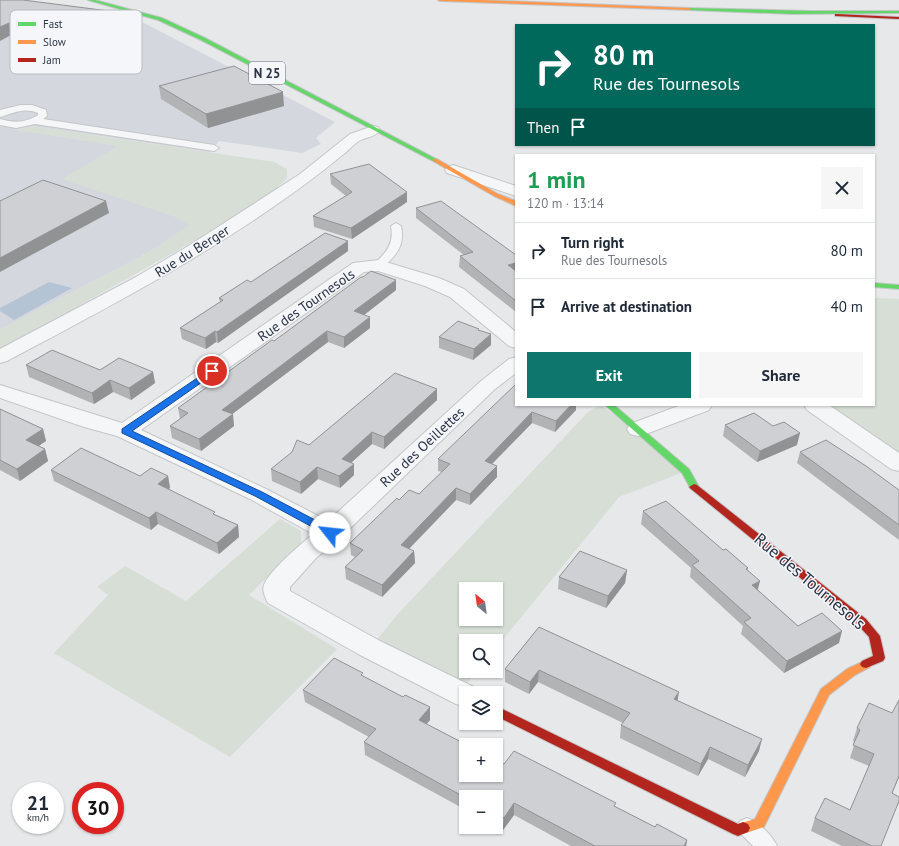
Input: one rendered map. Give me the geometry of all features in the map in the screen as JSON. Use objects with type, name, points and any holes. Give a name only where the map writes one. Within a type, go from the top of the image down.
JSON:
[{"type":"main road","name":"N 25","points":[[90,0],[129,10]]},
{"type":"main road","points":[[440,0],[899,17]]},
{"type":"main road","points":[[139,5],[140,10]]},
{"type":"main road","name":"N 25","points":[[154,11],[160,19]]},
{"type":"main road","points":[[792,13],[899,12]]},
{"type":"main road","name":"N 25","points":[[144,14],[160,19],[203,39],[373,130],[453,170],[496,195],[515,204]]},
{"type":"main road","points":[[875,285],[899,286]]},
{"type":"main road","name":"Rue des Tournesols","points":[[609,406],[686,470],[692,485],[862,622],[874,636],[879,658],[851,672],[825,692],[760,823],[742,829]]},
{"type":"main road","points":[[503,714],[742,829]]},
{"type":"street","name":"Rue du Berger","points":[[0,358],[143,281],[196,249],[306,177],[355,137],[373,130]]},
{"type":"street","points":[[453,170],[515,191]]},
{"type":"street","name":"Rue des Tournesols","points":[[125,431],[359,267],[379,265],[432,282],[457,293],[515,341]]},
{"type":"street","name":"Rue des Oeillettes","points":[[459,692],[370,648],[277,596],[277,585],[307,552],[330,533],[488,385],[515,364]]},
{"type":"street","points":[[0,391],[92,422],[125,431],[258,494],[330,533]]},
{"type":"street","points":[[638,429],[699,406]]},
{"type":"street","points":[[816,406],[899,464]]},
{"type":"lane","points":[[0,114],[17,108],[37,108],[43,112],[42,116],[36,120],[20,125],[0,122]]},
{"type":"lane","points":[[36,120],[214,148]]},
{"type":"lane","points":[[379,265],[392,254],[399,237],[396,226]]},
{"type":"lane","points":[[742,829],[767,846]]},
{"type":"shaded area","points":[[0,1],[53,5],[90,10],[10,10],[10,74],[142,74],[142,23],[335,122],[316,138],[321,144],[302,153],[219,141],[209,152],[32,126],[12,129],[119,146],[63,179],[174,216],[190,225],[151,251],[0,330]]},
{"type":"shaded area","points":[[32,126],[274,162],[287,169],[287,178],[273,192],[217,228],[0,350],[0,330],[151,251],[189,225],[174,216],[62,179],[118,146],[10,129]]},
{"type":"shaded area","points":[[875,298],[899,299],[899,464],[816,406],[875,406]]},
{"type":"shaded area","points":[[599,406],[602,406],[686,471],[619,497],[503,639],[503,634],[459,634],[459,678],[471,678],[465,686],[459,686],[459,693],[370,648],[397,615],[588,412]]},
{"type":"shaded area","points":[[280,519],[301,531],[301,544],[249,595],[337,649],[230,757],[54,653],[108,595],[97,587],[125,566],[186,601]]},
{"type":"water","points":[[49,282],[72,288],[14,320],[0,311],[0,308]]},
{"type":"building","points":[[0,0],[23,0],[101,10],[10,10],[10,23],[0,27]]},
{"type":"building","points":[[234,66],[283,92],[206,114],[159,86]]},
{"type":"building","points":[[369,164],[407,192],[351,228],[313,216],[352,192],[330,174]]},
{"type":"building","points":[[43,180],[106,201],[0,258],[0,201]]},
{"type":"building","points":[[441,201],[515,254],[515,263],[508,265],[515,270],[515,300],[460,256],[473,252],[416,208]]},
{"type":"building","points":[[325,233],[348,241],[217,332],[215,331],[205,338],[180,328],[223,300],[219,298],[247,280],[251,282]]},
{"type":"building","points":[[371,271],[396,280],[354,311],[370,317],[344,337],[327,331],[222,410],[233,414],[199,439],[170,426],[188,413],[178,408]]},
{"type":"building","points":[[458,321],[491,334],[474,349],[439,337]]},
{"type":"building","points":[[52,350],[100,370],[119,358],[153,372],[129,388],[110,380],[92,393],[26,365]]},
{"type":"building","points":[[395,373],[437,389],[384,437],[372,432],[342,459],[354,464],[339,476],[317,467],[300,482],[271,469],[292,452],[297,440],[309,445]]},
{"type":"building","points":[[515,385],[515,406],[570,406],[556,421],[532,412],[485,461],[497,466],[470,494],[456,488],[401,545],[414,551],[382,585],[345,567],[363,550],[350,543],[397,498],[399,500],[409,490],[419,494],[450,464],[438,459]]},
{"type":"building","points":[[0,409],[43,429],[26,440],[45,449],[17,469],[0,460]]},
{"type":"building","points":[[754,413],[773,426],[784,422],[800,433],[760,451],[725,425]]},
{"type":"building","points":[[826,440],[899,490],[899,525],[800,452]]},
{"type":"building","points":[[81,448],[140,476],[151,468],[168,476],[158,484],[215,512],[213,514],[238,525],[217,543],[156,512],[149,518],[51,470]]},
{"type":"building","points":[[666,501],[723,550],[726,549],[748,568],[746,569],[760,581],[752,585],[798,626],[822,613],[842,631],[787,661],[744,622],[751,618],[692,565],[699,561],[643,511]]},
{"type":"building","points":[[580,551],[627,570],[608,596],[559,577]]},
{"type":"building","points":[[539,627],[679,692],[674,699],[762,739],[748,765],[710,747],[701,764],[621,725],[630,713],[539,670],[530,682],[505,669]]},
{"type":"building","points":[[334,658],[363,673],[361,675],[403,697],[405,695],[430,707],[419,720],[459,741],[459,782],[503,782],[503,764],[514,751],[616,803],[614,806],[655,827],[657,824],[687,840],[684,846],[595,846],[514,803],[504,818],[503,790],[459,790],[459,794],[364,742],[376,729],[303,690]]},
{"type":"building","points":[[899,700],[899,776],[892,793],[899,797],[899,801],[881,846],[872,846],[815,818],[825,798],[850,810],[874,754],[853,745],[860,730],[857,728],[869,703],[892,713]]},
{"type":"traffic: fast","points":[[90,0],[127,10]]},
{"type":"traffic: fast","points":[[689,9],[817,13]]},
{"type":"traffic: fast","points":[[792,13],[899,12]]},
{"type":"traffic: fast","points":[[142,14],[160,19],[203,39],[435,160]]},
{"type":"traffic: fast","points":[[875,285],[899,287]]},
{"type":"traffic: fast","points":[[610,406],[686,471],[694,487]]},
{"type":"traffic: slow","points":[[440,0],[689,9]]},
{"type":"traffic: slow","points":[[435,160],[496,195],[515,204]]},
{"type":"traffic: slow","points":[[743,828],[759,823],[825,692],[851,672],[866,664]]},
{"type":"traffic: jam","points":[[837,15],[899,18]]},
{"type":"traffic: jam","points":[[694,487],[862,622],[874,636],[879,658],[866,664]]},
{"type":"traffic: jam","points":[[503,714],[738,830],[743,828]]},
{"type":"route","points":[[212,371],[125,431],[258,494],[330,533]]}]
